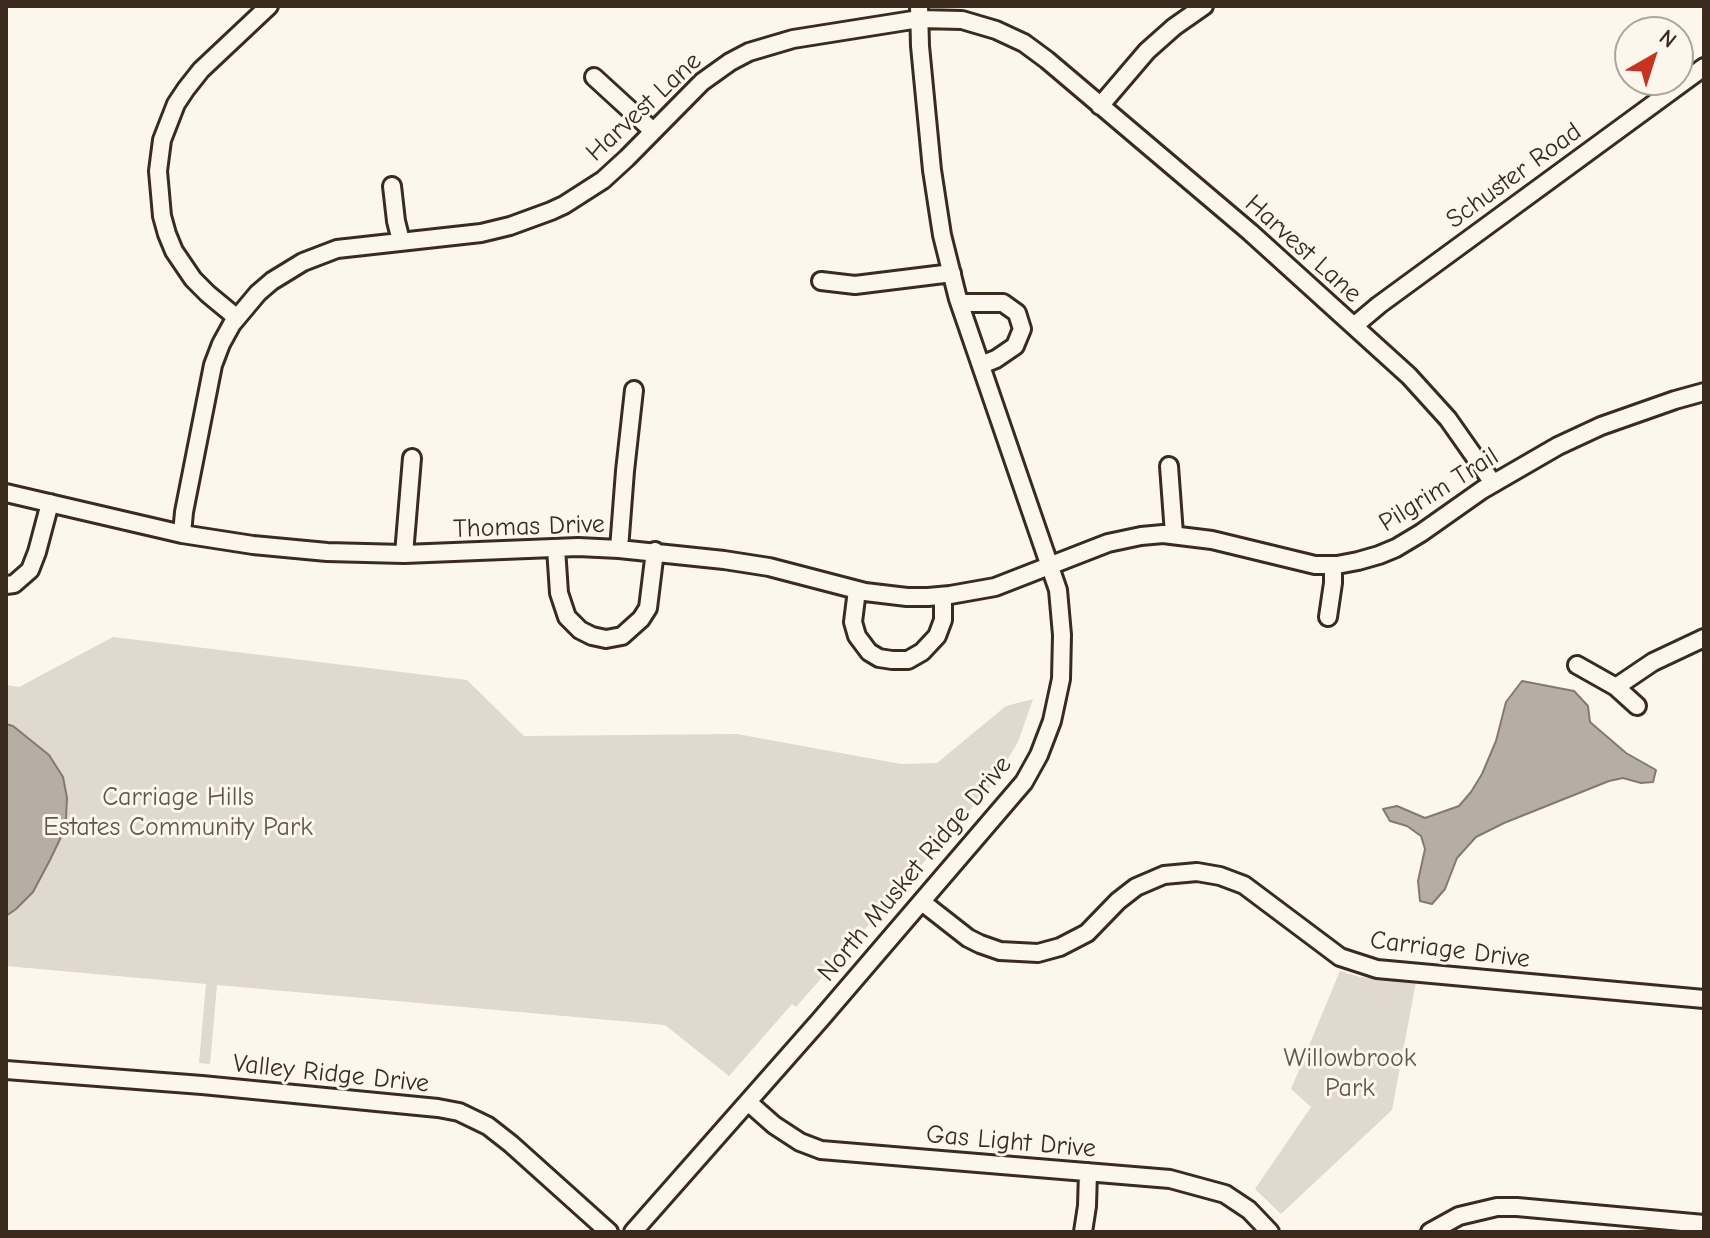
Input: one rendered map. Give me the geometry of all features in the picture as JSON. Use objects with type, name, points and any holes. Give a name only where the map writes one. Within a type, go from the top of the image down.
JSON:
[{"type":"street","points":[[237,318],[193,279],[174,251],[162,216],[158,171],[162,140],[181,96],[201,70],[269,6]]},
{"type":"street","points":[[1100,106],[1147,51],[1204,6]]},
{"type":"street","name":"Harvest Lane","points":[[182,534],[213,365],[221,344],[237,318],[272,281],[303,262],[337,249],[481,233],[551,211],[603,180],[702,82],[730,62],[749,52],[793,39],[919,12],[962,20],[1007,34],[1047,60],[1250,232],[1429,396],[1493,483]]},
{"type":"street","name":"North Musket Ridge Drive","points":[[633,1232],[1024,782],[1052,721],[1061,679],[1062,635],[1058,590],[958,299],[942,235],[932,170],[919,12]]},
{"type":"street","name":"Schuster Road","points":[[1354,326],[1704,67]]},
{"type":"street","points":[[594,77],[653,131]]},
{"type":"street","points":[[392,186],[401,241]]},
{"type":"street","points":[[821,281],[855,285],[952,273]]},
{"type":"street","points":[[958,299],[963,303],[1003,303],[1017,313],[1022,329],[1015,346],[981,365]]},
{"type":"street","points":[[619,549],[634,390]]},
{"type":"street","name":"Pilgrim Trail","points":[[1049,565],[1108,543],[1141,536],[1174,534],[1315,565],[1368,558],[1396,548],[1493,483],[1558,446],[1601,426],[1704,392]]},
{"type":"street","points":[[404,554],[412,458]]},
{"type":"street","points":[[1169,466],[1174,534]]},
{"type":"street","name":"Thomas Drive","points":[[6,493],[182,534],[253,545],[327,552],[404,554],[556,548],[655,551],[769,567],[857,590],[907,597],[943,596],[995,587],[1049,565]]},
{"type":"street","points":[[6,585],[14,584],[30,570],[50,503]]},
{"type":"street","points":[[556,548],[559,593],[567,617],[580,630],[606,639],[622,636],[648,608],[655,551]]},
{"type":"street","points":[[1328,617],[1333,565]]},
{"type":"street","points":[[857,590],[853,622],[857,636],[869,652],[892,660],[908,660],[922,652],[937,636],[943,620],[943,596]]},
{"type":"street","points":[[1616,687],[1653,662],[1704,638]]},
{"type":"street","points":[[1577,665],[1616,687],[1637,706]]},
{"type":"street","name":"Carriage Drive","points":[[922,902],[980,944],[1000,951],[1038,953],[1060,947],[1087,933],[1136,887],[1164,875],[1197,872],[1244,885],[1340,957],[1377,969],[1704,999]]},
{"type":"street","name":"Valley Ridge Drive","points":[[6,1070],[217,1086],[459,1112],[488,1126],[511,1144],[609,1232]]},
{"type":"street","name":"Gas Light Drive","points":[[748,1102],[774,1125],[800,1142],[821,1150],[1170,1179],[1225,1194],[1249,1210],[1270,1232]]},
{"type":"street","points":[[1083,1232],[1088,1172]]},
{"type":"street","points":[[1430,1232],[1459,1216],[1497,1207],[1704,1224]]},
{"type":"green space","name":"Carriage Hills Estates Community Park","points":[[113,637],[467,680],[524,736],[737,734],[901,764],[937,763],[1006,706],[1033,699],[1018,742],[992,785],[796,1007],[792,1004],[729,1076],[665,1025],[217,985],[210,1064],[199,1063],[206,984],[6,966],[6,685],[19,687]]},
{"type":"green space","name":"Willowbrook Park","points":[[1340,971],[1360,977],[1416,982],[1392,1110],[1281,1214],[1255,1189],[1311,1107],[1291,1089]]},
{"type":"shaded area","points":[[1522,681],[1574,691],[1588,706],[1590,722],[1626,753],[1656,770],[1653,782],[1641,783],[1623,778],[1609,781],[1476,837],[1457,858],[1445,889],[1432,904],[1420,901],[1418,881],[1425,849],[1421,836],[1407,826],[1390,821],[1383,809],[1397,806],[1425,818],[1459,806],[1482,774],[1496,741],[1506,702]]},
{"type":"shaded area","points":[[6,724],[13,726],[49,755],[63,777],[67,798],[61,837],[50,860],[33,892],[6,916]]}]
